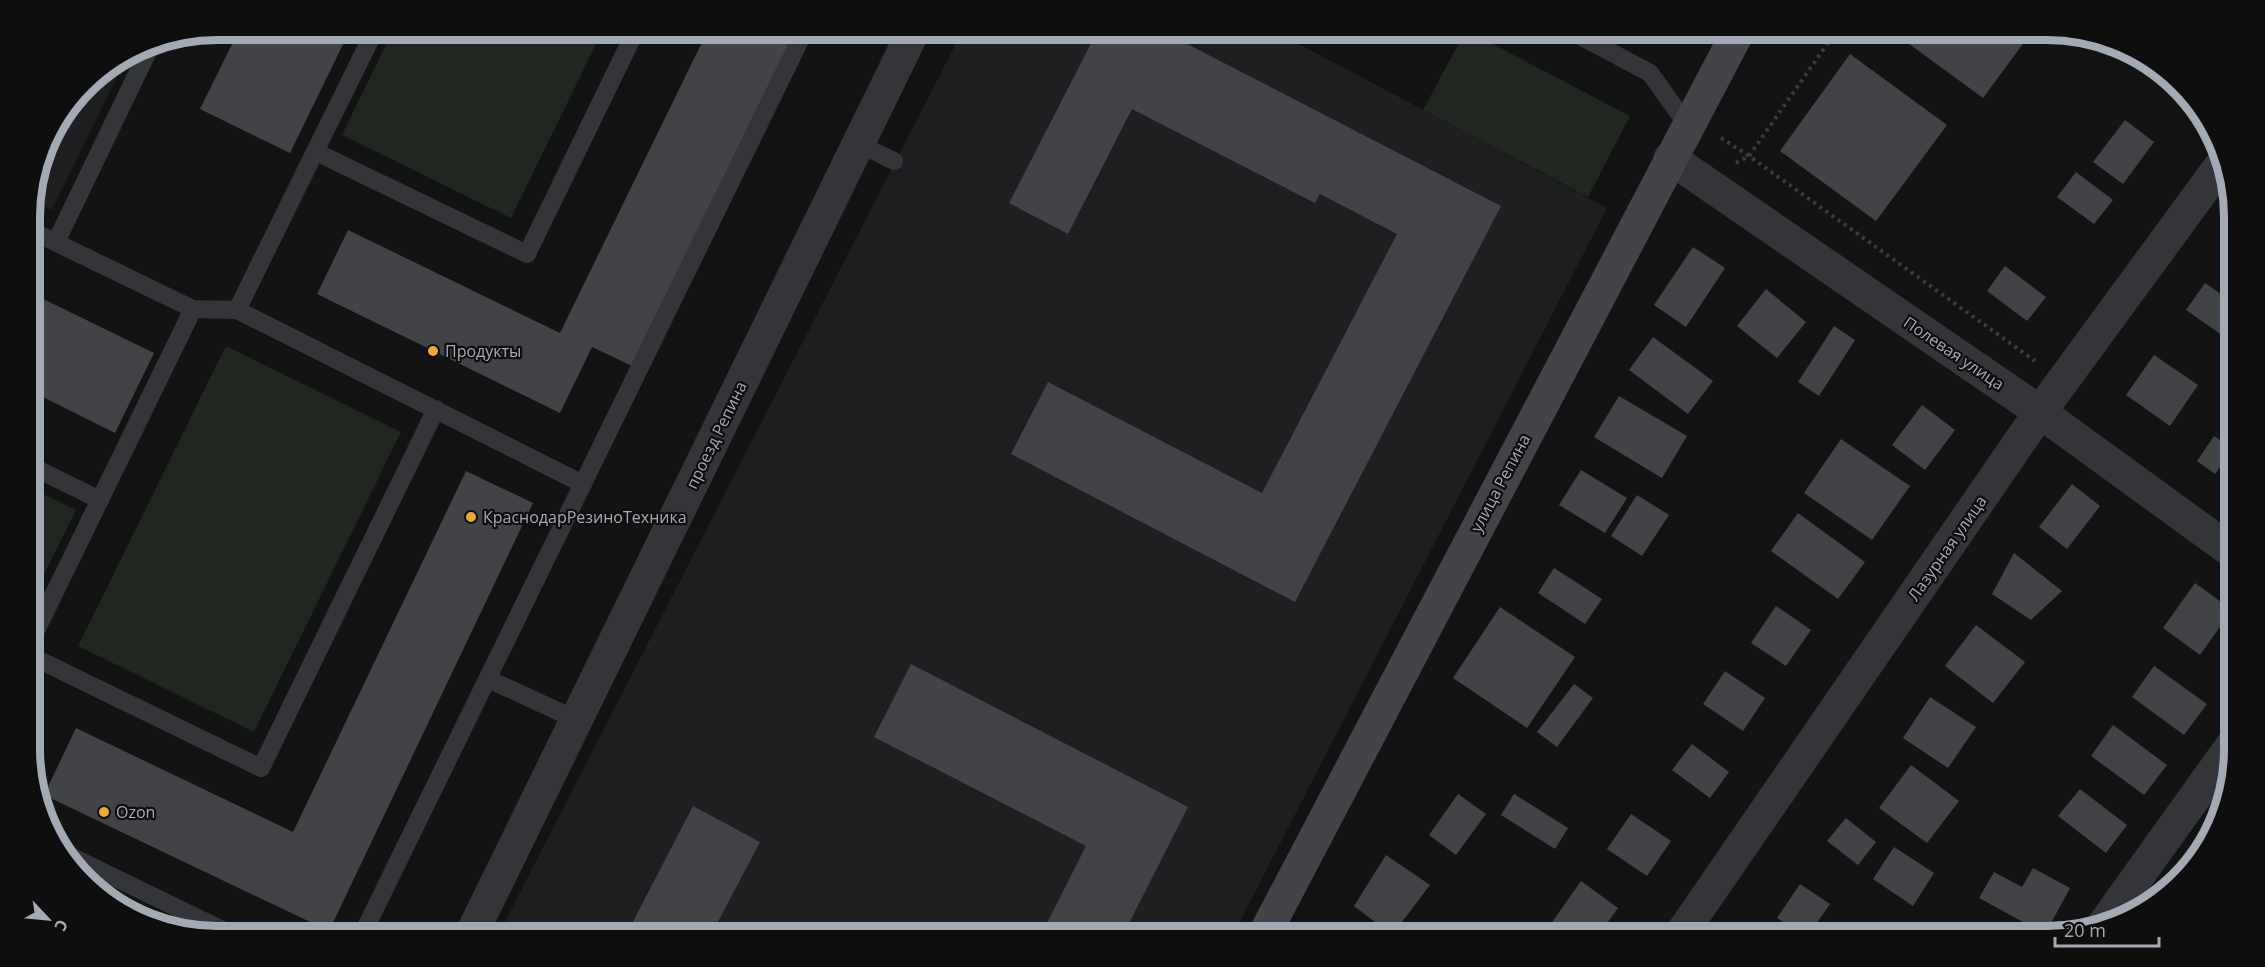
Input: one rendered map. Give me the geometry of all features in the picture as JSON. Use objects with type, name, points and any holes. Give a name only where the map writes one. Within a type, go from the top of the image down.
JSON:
[{"type":"street","name":"улица Репина","points":[[1269,926],[1733,40]]},
{"type":"street","name":"проезд Репина","points":[[475,926],[909,41]]},
{"type":"street","name":"Полевая улица","points":[[1670,158],[2040,412],[2225,546]]},
{"type":"street","name":"Лазурная улица","points":[[1687,926],[2040,412],[2218,171]]},
{"type":"street","points":[[2116,913],[2224,756]]},
{"type":"lane","points":[[1588,40],[1650,73],[1689,123]]},
{"type":"lane","points":[[237,310],[370,41]]},
{"type":"lane","points":[[316,152],[527,254],[631,41]]},
{"type":"lane","points":[[366,926],[800,41]]},
{"type":"lane","points":[[56,242],[146,56]]},
{"type":"lane","points":[[859,144],[894,161]]},
{"type":"lane","points":[[41,236],[193,309],[237,310],[583,484]]},
{"type":"lane","points":[[40,607],[100,500],[193,309]]},
{"type":"lane","points":[[40,660],[261,768],[436,409]]},
{"type":"lane","points":[[41,471],[100,500]]},
{"type":"lane","points":[[488,679],[577,720]]},
{"type":"lane","points":[[80,861],[214,926]]},
{"type":"path","points":[[1689,123],[1749,156],[2062,381]]},
{"type":"shaded area","points":[[1293,40],[1607,208],[1238,926],[503,926],[958,41]]},
{"type":"shaded area","points":[[1460,40],[1486,40],[1630,116],[1588,197],[1423,110]]},
{"type":"shaded area","points":[[388,41],[598,41],[511,218],[342,135]]},
{"type":"shaded area","points":[[121,69],[52,210],[41,205],[42,195],[47,172],[59,139],[70,119],[84,101]]},
{"type":"shaded area","points":[[226,346],[401,432],[254,732],[78,646]]},
{"type":"shaded area","points":[[40,493],[76,510],[40,582]]},
{"type":"building","points":[[1180,40],[1501,206],[1295,602],[1011,454],[1048,382],[1262,493],[1397,234],[1320,194],[1315,203],[1132,109],[1068,234],[1009,203],[1093,41]]},
{"type":"building","points":[[1904,40],[2025,41],[1983,98]]},
{"type":"building","points":[[234,41],[345,41],[290,153],[200,109]]},
{"type":"building","points":[[703,41],[791,41],[632,366],[592,347],[560,413],[317,294],[348,230],[560,333]]},
{"type":"building","points":[[1850,54],[1947,125],[1876,221],[1780,151]]},
{"type":"building","points":[[2125,120],[2154,142],[2123,184],[2093,162]]},
{"type":"building","points":[[2076,172],[2113,200],[2094,224],[2057,197]]},
{"type":"building","points":[[1693,247],[1725,268],[1686,327],[1654,305]]},
{"type":"building","points":[[2005,266],[2046,297],[2027,321],[1987,291]]},
{"type":"building","points":[[2205,283],[2225,297],[2225,337],[2186,310]]},
{"type":"building","points":[[1766,289],[1806,322],[1777,358],[1737,326]]},
{"type":"building","points":[[41,298],[154,353],[115,433],[41,396]]},
{"type":"building","points":[[1834,326],[1855,340],[1819,396],[1798,382]]},
{"type":"building","points":[[1653,337],[1713,381],[1688,414],[1629,370]]},
{"type":"building","points":[[2154,355],[2198,385],[2170,426],[2126,395]]},
{"type":"building","points":[[1619,396],[1687,436],[1662,478],[1594,437]]},
{"type":"building","points":[[1922,405],[1955,430],[1925,470],[1892,445]]},
{"type":"building","points":[[2214,436],[2225,444],[2225,460],[2215,474],[2197,461]]},
{"type":"building","points":[[1841,439],[1910,486],[1872,540],[1804,493]]},
{"type":"building","points":[[1581,470],[1627,498],[1605,533],[1559,505]]},
{"type":"building","points":[[466,471],[533,503],[331,926],[319,926],[48,797],[46,791],[76,728],[293,832]]},
{"type":"building","points":[[2072,484],[2100,506],[2067,549],[2039,527]]},
{"type":"building","points":[[1637,495],[1669,515],[1642,556],[1611,536]]},
{"type":"building","points":[[1798,513],[1865,562],[1838,599],[1771,551]]},
{"type":"building","points":[[2014,553],[2062,591],[2031,620],[1992,594]]},
{"type":"building","points":[[1554,568],[1602,599],[1585,624],[1538,593]]},
{"type":"building","points":[[2195,583],[2225,605],[2225,620],[2200,655],[2163,628]]},
{"type":"building","points":[[1776,606],[1811,630],[1786,666],[1751,643]]},
{"type":"building","points":[[1500,607],[1575,657],[1527,728],[1453,678]]},
{"type":"building","points":[[1976,625],[2025,662],[1993,703],[1945,666]]},
{"type":"building","points":[[911,664],[1188,807],[1128,926],[1046,926],[1086,846],[874,737]]},
{"type":"building","points":[[2154,666],[2207,704],[2184,735],[2132,697]]},
{"type":"building","points":[[1725,671],[1765,698],[1743,731],[1703,704]]},
{"type":"building","points":[[1574,684],[1593,698],[1557,747],[1537,732]]},
{"type":"building","points":[[1930,697],[1976,727],[1948,768],[1903,738]]},
{"type":"building","points":[[2113,725],[2167,765],[2144,795],[2091,756]]},
{"type":"building","points":[[1692,744],[1729,772],[1710,798],[1672,770]]},
{"type":"building","points":[[1911,765],[1959,801],[1927,843],[1879,808]]},
{"type":"building","points":[[2080,789],[2127,825],[2106,853],[2058,816]]},
{"type":"building","points":[[1458,794],[1486,814],[1456,855],[1429,835]]},
{"type":"building","points":[[1514,794],[1568,828],[1555,849],[1501,815]]},
{"type":"building","points":[[693,806],[760,842],[716,926],[631,926]]},
{"type":"building","points":[[1631,814],[1671,841],[1647,876],[1607,849]]},
{"type":"building","points":[[1846,818],[1876,842],[1858,865],[1827,841]]},
{"type":"building","points":[[1894,847],[1934,873],[1913,906],[1873,879]]},
{"type":"building","points":[[1386,855],[1430,885],[1399,926],[1380,926],[1354,906]]},
{"type":"building","points":[[2033,868],[2070,888],[2049,926],[2030,926],[1979,898],[1994,872],[2022,887]]},
{"type":"building","points":[[1581,881],[1618,908],[1605,926],[1549,926]]},
{"type":"building","points":[[1800,884],[1830,904],[1815,926],[1790,926],[1777,918]]},
{"type":"place","name":"Продукты","points":[[433,351]]},
{"type":"place","name":"КраснодарРезиноТехника","points":[[471,517]]},
{"type":"place","name":"Ozon","points":[[104,812]]}]
